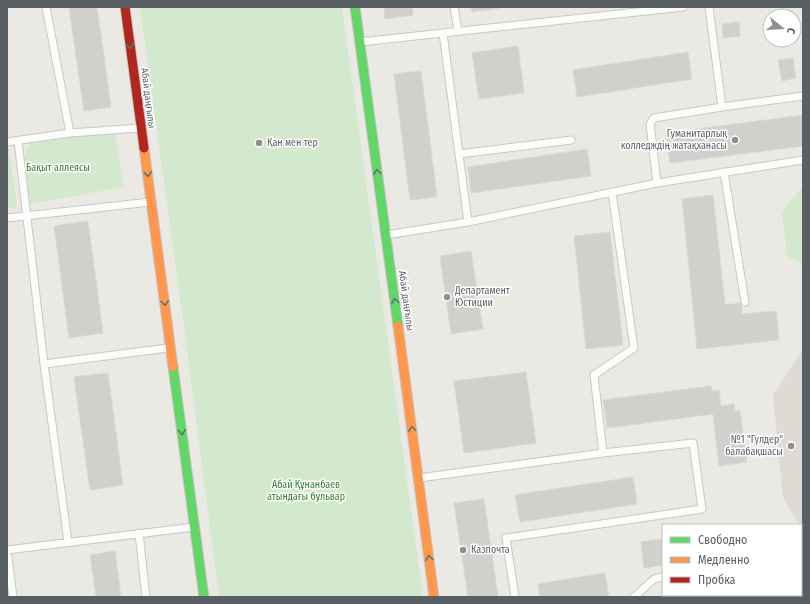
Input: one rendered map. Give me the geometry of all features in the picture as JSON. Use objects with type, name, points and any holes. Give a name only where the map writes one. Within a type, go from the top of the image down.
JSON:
[{"type":"main road","name":"Абай даңғылы","points":[[125,7],[204,597]]},
{"type":"main road","name":"Абай даңғылы","points":[[355,7],[434,597]]},
{"type":"lane","points":[[46,7],[70,134]]},
{"type":"lane","points":[[454,7],[458,31]]},
{"type":"lane","points":[[360,42],[631,10],[683,7]]},
{"type":"lane","points":[[709,7],[722,107]]},
{"type":"lane","points":[[442,33],[468,222]]},
{"type":"lane","points":[[657,183],[650,124],[654,118],[803,96]]},
{"type":"lane","points":[[7,142],[70,134],[140,128]]},
{"type":"lane","points":[[459,154],[570,140]]},
{"type":"lane","points":[[18,141],[44,364],[68,542]]},
{"type":"lane","points":[[386,235],[468,222],[657,183],[803,160]]},
{"type":"lane","points":[[724,172],[744,302]]},
{"type":"lane","points":[[603,453],[594,375],[634,348],[612,192]]},
{"type":"lane","points":[[7,218],[152,202]]},
{"type":"lane","points":[[44,364],[171,348]]},
{"type":"lane","points":[[418,478],[603,453],[693,443],[702,509],[506,538],[515,597]]},
{"type":"lane","points":[[13,597],[7,550],[195,527]]},
{"type":"lane","points":[[138,533],[146,597]]},
{"type":"lane","points":[[634,597],[654,579],[662,577]]},
{"type":"shaded area","name":"№1 \"Гүлдер\" балабақшасы","points":[[803,349],[803,533],[802,524],[798,524],[783,497],[773,395]]},
{"type":"green space","name":"Абай Құнанбаев атындағы бульвар","points":[[140,7],[342,7],[423,597],[219,597]]},
{"type":"green space","name":"Бақыт аллеясы","points":[[115,132],[124,187],[29,204],[25,156],[30,142]]},
{"type":"green space","name":"Бақыт аллеясы","points":[[9,148],[17,207],[7,208],[7,149]]},
{"type":"green space","points":[[803,186],[803,265],[787,256],[782,212]]},
{"type":"building","points":[[69,7],[97,7],[111,107],[84,111]]},
{"type":"building","points":[[384,7],[412,7],[413,15],[385,19]]},
{"type":"building","points":[[471,7],[500,7],[500,8],[472,12]]},
{"type":"building","points":[[739,22],[740,36],[723,38],[722,24]]},
{"type":"building","points":[[518,46],[524,93],[479,99],[472,53]]},
{"type":"building","points":[[688,52],[692,79],[577,97],[573,70]]},
{"type":"building","points":[[793,58],[796,78],[782,81],[778,60]]},
{"type":"building","points":[[421,71],[437,197],[410,200],[394,74]]},
{"type":"building","name":"Гуманитарлық колледждің жатақханасы","points":[[803,115],[803,146],[670,163],[666,133]]},
{"type":"building","points":[[587,149],[591,176],[471,193],[468,167]]},
{"type":"building","points":[[713,195],[725,305],[741,303],[742,314],[776,311],[779,340],[697,349],[682,199]]},
{"type":"building","points":[[88,221],[103,333],[69,338],[54,226]]},
{"type":"building","points":[[610,232],[623,345],[586,349],[574,236]]},
{"type":"building","points":[[471,251],[483,329],[451,334],[440,256]]},
{"type":"building","points":[[526,372],[536,443],[464,453],[454,381]]},
{"type":"building","points":[[108,373],[123,485],[90,490],[74,377]]},
{"type":"building","points":[[711,386],[712,391],[719,390],[721,406],[734,404],[735,411],[740,410],[747,462],[719,466],[713,414],[607,428],[603,400]]},
{"type":"building","points":[[633,477],[637,504],[520,522],[515,495]]},
{"type":"building","points":[[484,499],[498,597],[468,597],[454,503]]},
{"type":"building","points":[[662,539],[662,565],[644,568],[641,542]]},
{"type":"building","points":[[115,551],[121,597],[96,597],[90,555]]},
{"type":"building","points":[[605,573],[609,597],[540,597],[538,584]]},
{"type":"building","points":[[754,596],[771,596],[771,597],[746,597]]},
{"type":"traffic: fast","points":[[355,7],[398,326]]},
{"type":"traffic: fast","points":[[173,367],[204,597]]},
{"type":"traffic: slow","points":[[144,148],[173,367]]},
{"type":"traffic: slow","points":[[398,326],[434,597]]},
{"type":"traffic: jam","points":[[125,7],[144,148]]},
{"type":"place","name":"Гуманитарлық колледждің жатақханасы","points":[[735,140]]},
{"type":"place","name":"Қан мен тер","points":[[259,143]]},
{"type":"place","name":"Департамент Юстиции","points":[[447,297]]},
{"type":"place","name":"№1 \"Гүлдер\" балабақшасы","points":[[791,446]]},
{"type":"place","name":"Казпочта","points":[[463,550]]}]
